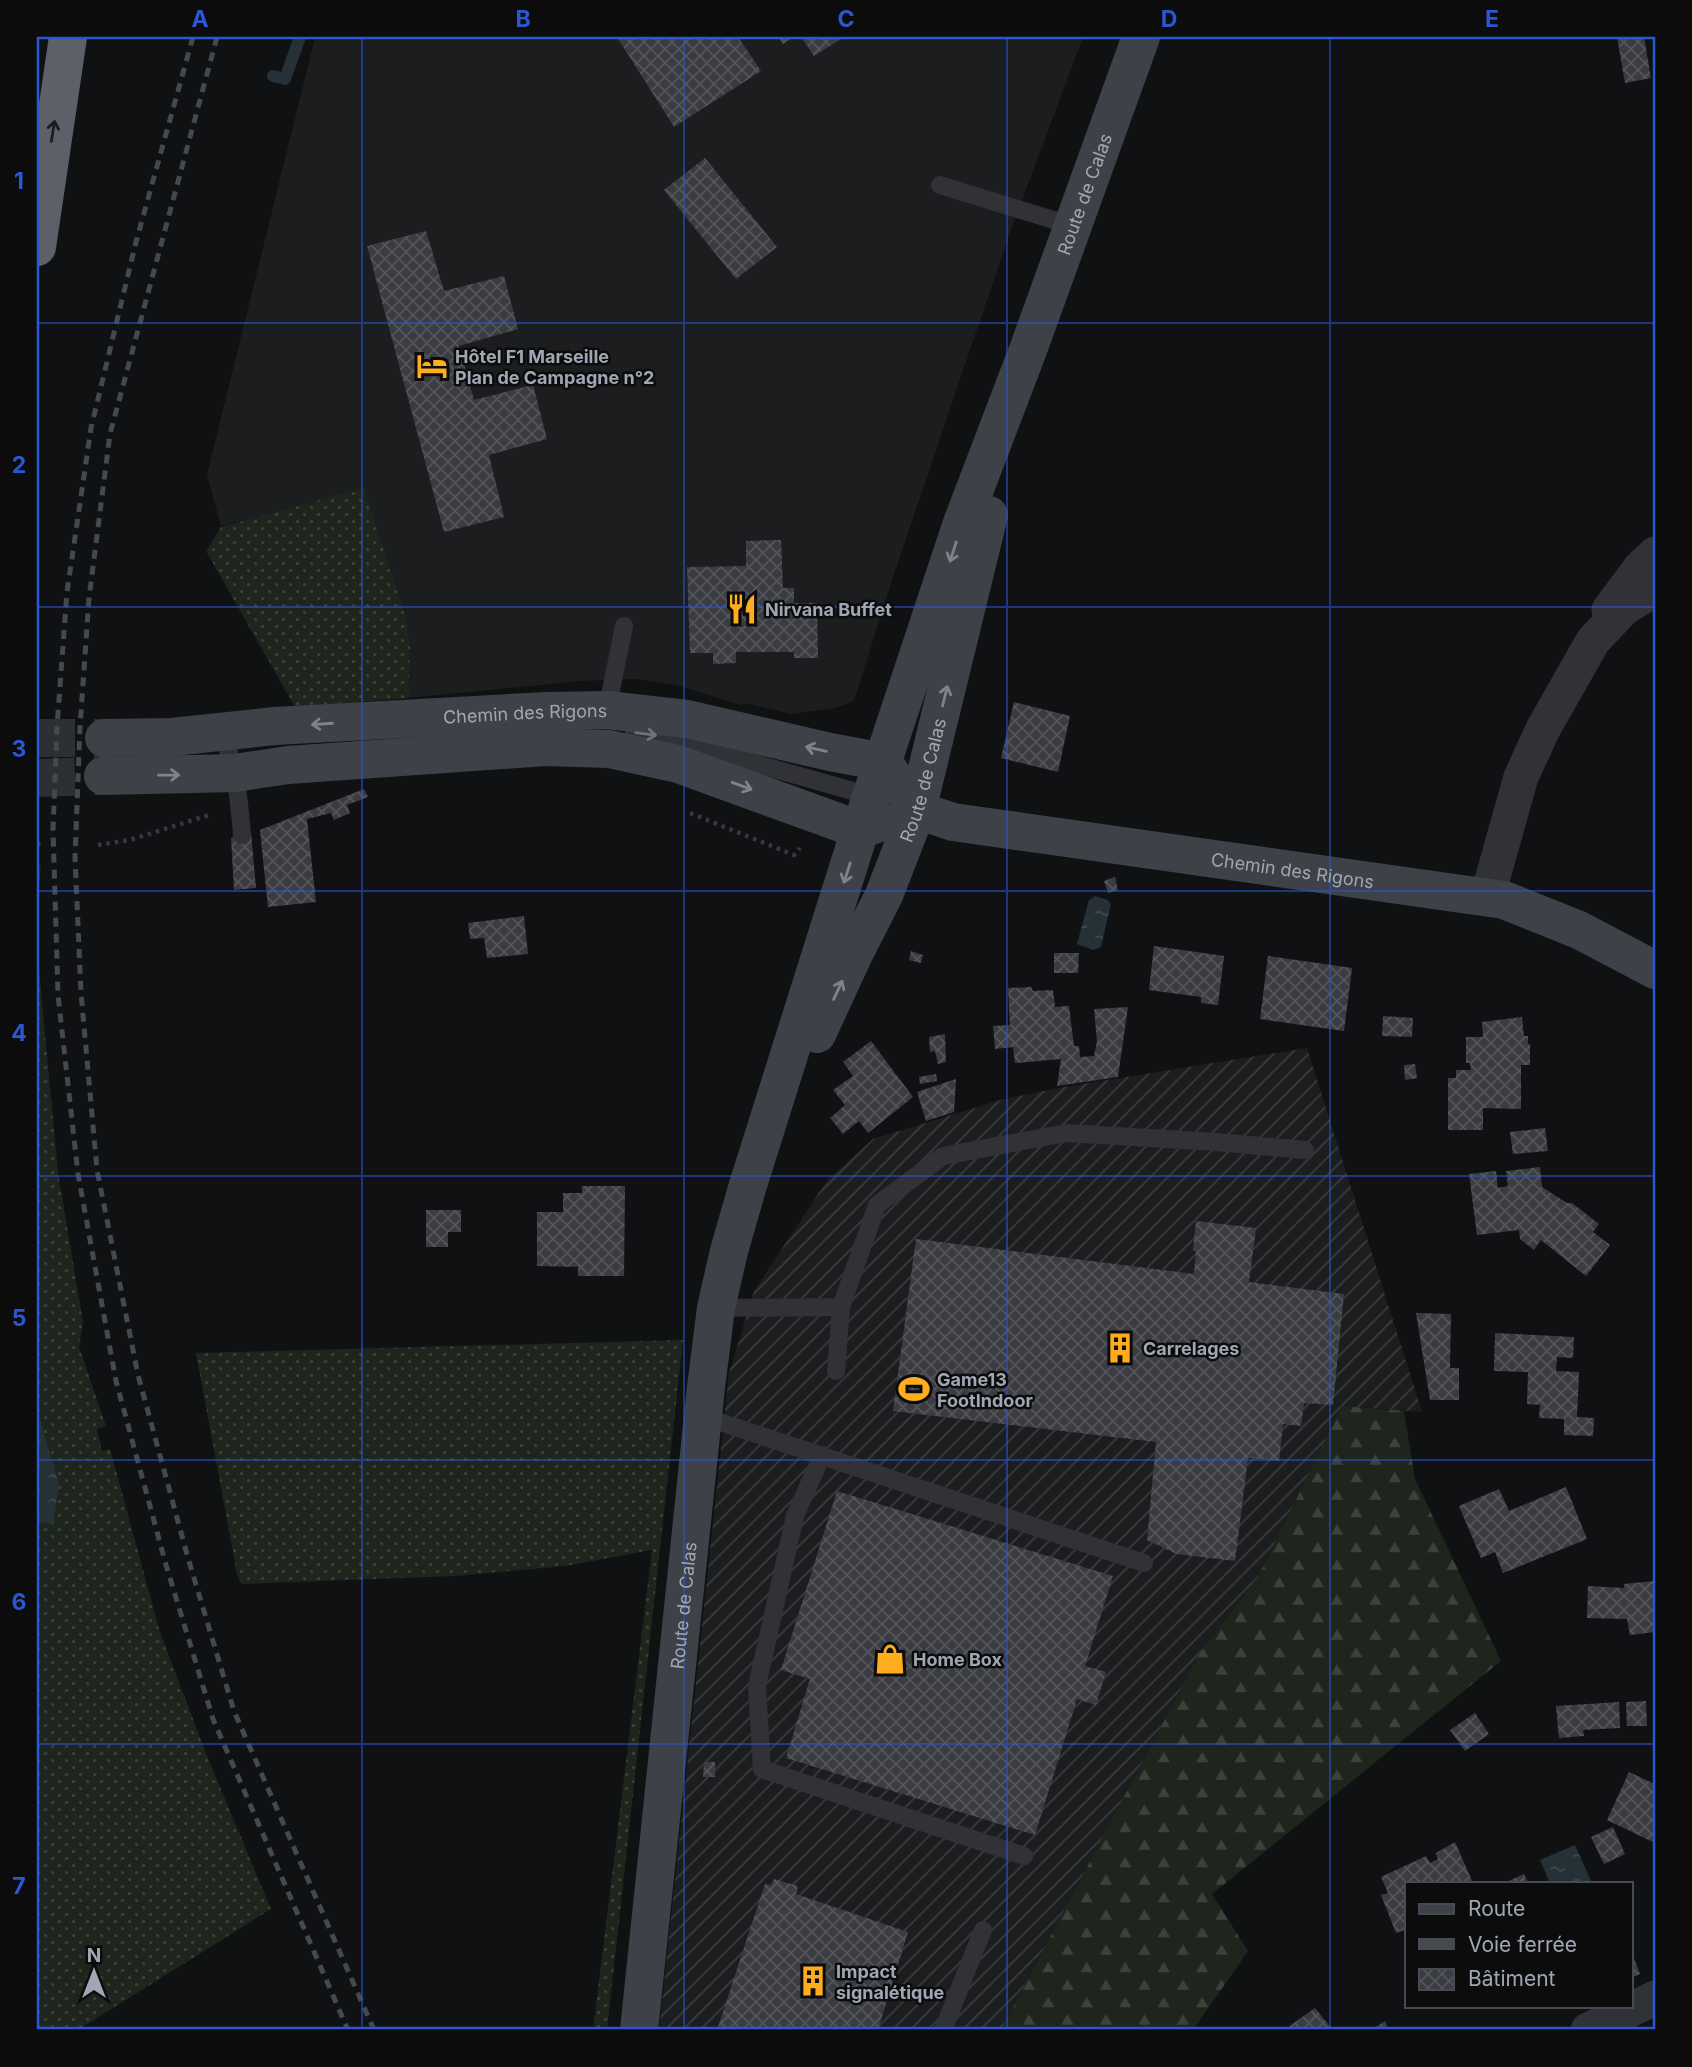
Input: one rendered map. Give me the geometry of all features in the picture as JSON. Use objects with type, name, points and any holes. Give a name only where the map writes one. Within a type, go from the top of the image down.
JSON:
[{"type":"highway","points":[[37,247],[68,37]]},
{"type":"main road","name":"Route de Calas","points":[[639,2030],[702,1416],[716,1308],[729,1251],[747,1185],[962,523],[1028,350],[1141,37]]},
{"type":"main road","name":"Route de Calas","points":[[747,1185],[884,895],[918,810],[1028,350]]},
{"type":"main road","name":"Chemin des Rigons","points":[[104,738],[172,737],[439,716],[687,719],[830,752],[872,796]]},
{"type":"main road","name":"Chemin des Rigons","points":[[103,776],[237,789],[288,765],[545,747],[609,749],[678,764],[872,796],[953,822],[1504,900],[1579,930],[1655,970]]},
{"type":"main road","points":[[872,796],[918,810]]},
{"type":"street","points":[[1487,898],[1521,778],[1543,729],[1622,591],[1655,554]]},
{"type":"street","points":[[1593,640],[1623,609],[1655,589]]},
{"type":"street","points":[[1588,2030],[1655,1998]]},
{"type":"lane","points":[[940,185],[1073,226]]},
{"type":"lane","points":[[613,720],[624,626]]},
{"type":"lane","name":"Chemin des Rigons","points":[[548,729],[573,728]]},
{"type":"lane","points":[[221,732],[230,751],[242,835]]},
{"type":"lane","name":"Chemin des Rigons","points":[[288,765],[373,742]]},
{"type":"lane","points":[[836,1371],[841,1307],[877,1205],[943,1156],[1066,1133],[1305,1150]]},
{"type":"lane","points":[[716,1308],[841,1307]]},
{"type":"lane","points":[[702,1416],[1144,1563]]},
{"type":"lane","points":[[822,1455],[795,1516],[757,1686],[762,1769],[1024,1856]]},
{"type":"lane","points":[[943,2030],[983,1930]]},
{"type":"path","points":[[98,845],[130,841],[237,789]]},
{"type":"path","points":[[680,809],[794,855]]},
{"type":"shaded area","points":[[315,37],[1083,37],[1009,235],[891,583],[854,701],[835,708],[791,714],[750,704],[741,705],[676,685],[637,679],[581,681],[408,698],[404,635],[361,493],[221,526],[207,475]]},
{"type":"shaded area","points":[[1307,1048],[1422,1412],[1342,1406],[1258,1577],[1200,1653],[1001,2030],[659,2030],[729,1373],[754,1291],[828,1179],[873,1139],[1000,1100],[1058,1088]]},
{"type":"green space","points":[[364,488],[406,618],[410,648],[408,698],[295,707],[206,551],[221,527]]},
{"type":"green space","points":[[37,866],[41,866],[37,903]]},
{"type":"green space","points":[[37,903],[39,970],[58,1172],[83,1322],[79,1347],[106,1426],[97,1429],[102,1451],[110,1449],[160,1632],[205,1751],[271,1909],[78,2030],[37,2030]]},
{"type":"green space","points":[[683,1340],[607,2030],[593,2030],[652,1550],[565,1566],[455,1576],[241,1584],[196,1353]]},
{"type":"green space","points":[[1342,1406],[1404,1411],[1415,1479],[1501,1661],[1212,1894],[1248,1951],[1193,2030],[1001,2030],[1200,1653],[1258,1577]]},
{"type":"water","points":[[1095,896],[1108,900],[1111,904],[1101,947],[1093,950],[1077,944],[1089,900]]},
{"type":"water","points":[[37,1409],[59,1485],[53,1524],[37,1522]]},
{"type":"water","points":[[1575,1845],[1592,1882],[1550,1882],[1540,1860]]},
{"type":"building","points":[[617,37],[738,37],[761,71],[674,127]]},
{"type":"building","points":[[778,37],[794,37],[783,44]]},
{"type":"building","points":[[801,37],[844,37],[814,56]]},
{"type":"building","points":[[1617,37],[1644,37],[1651,78],[1625,83]]},
{"type":"building","points":[[705,158],[777,247],[736,279],[664,190]]},
{"type":"building","name":"Hôtel F1 Marseille Plan de Campagne n°2","points":[[426,231],[444,291],[504,276],[518,329],[459,346],[474,400],[533,385],[547,439],[489,455],[504,517],[444,532],[367,246]]},
{"type":"building","points":[[781,540],[783,588],[794,588],[794,603],[817,603],[818,658],[794,658],[794,652],[736,652],[736,663],[713,664],[713,653],[690,653],[687,567],[746,566],[746,541]]},
{"type":"building","points":[[1014,702],[1070,716],[1058,772],[1001,758]]},
{"type":"building","points":[[364,789],[368,797],[347,805],[350,813],[334,820],[331,813],[307,819],[316,902],[268,907],[260,830]]},
{"type":"building","points":[[251,832],[256,888],[234,890],[231,838]]},
{"type":"building","points":[[1115,877],[1118,890],[1108,893],[1104,881]]},
{"type":"building","points":[[524,916],[528,954],[487,958],[484,938],[470,939],[468,923]]},
{"type":"building","points":[[1154,946],[1224,956],[1218,1005],[1201,1003],[1201,997],[1149,990]]},
{"type":"building","points":[[911,951],[923,955],[921,963],[909,960]]},
{"type":"building","points":[[1054,953],[1079,953],[1078,973],[1054,973]]},
{"type":"building","points":[[1268,956],[1352,968],[1344,1031],[1260,1019]]},
{"type":"building","points":[[1031,987],[1033,991],[1053,990],[1055,1007],[1069,1006],[1074,1046],[1079,1046],[1080,1057],[1094,1056],[1097,1041],[1094,1009],[1128,1007],[1118,1077],[1057,1086],[1061,1059],[1015,1063],[1013,1047],[995,1049],[993,1026],[1010,1025],[1008,988]]},
{"type":"building","points":[[1383,1016],[1413,1018],[1412,1037],[1382,1036]]},
{"type":"building","points":[[1522,1017],[1524,1036],[1528,1036],[1530,1044],[1530,1065],[1521,1065],[1521,1109],[1483,1108],[1483,1130],[1448,1130],[1448,1078],[1456,1078],[1456,1070],[1471,1070],[1470,1063],[1466,1063],[1466,1037],[1483,1037],[1482,1022]]},
{"type":"building","points":[[945,1034],[946,1062],[938,1064],[935,1051],[930,1052],[929,1037]]},
{"type":"building","points":[[871,1041],[913,1097],[868,1133],[859,1121],[843,1134],[830,1118],[845,1105],[833,1090],[853,1076],[843,1062]]},
{"type":"building","points":[[1415,1064],[1417,1078],[1405,1080],[1404,1065]]},
{"type":"building","points":[[936,1074],[937,1081],[920,1084],[919,1077]]},
{"type":"building","points":[[956,1079],[954,1112],[926,1121],[917,1092]]},
{"type":"building","points":[[1545,1128],[1548,1151],[1513,1154],[1510,1132]]},
{"type":"building","points":[[1540,1167],[1542,1187],[1567,1203],[1572,1203],[1599,1224],[1593,1232],[1610,1245],[1586,1276],[1541,1240],[1534,1250],[1520,1239],[1519,1230],[1477,1235],[1469,1174],[1496,1171],[1498,1188],[1508,1186],[1506,1171]]},
{"type":"building","points":[[582,1186],[625,1186],[624,1276],[578,1276],[578,1267],[537,1266],[537,1212],[563,1212],[563,1193],[582,1193]]},
{"type":"building","points":[[426,1210],[461,1210],[461,1232],[448,1232],[448,1247],[426,1247]]},
{"type":"building","name":"Carrelages","points":[[1196,1221],[1256,1228],[1249,1282],[1344,1294],[1333,1405],[1304,1403],[1301,1426],[1283,1424],[1279,1461],[1248,1458],[1235,1561],[1177,1554],[1147,1540],[1156,1442],[893,1411],[916,1239],[1194,1274]]},
{"type":"building","points":[[1416,1313],[1451,1314],[1450,1368],[1459,1368],[1459,1400],[1430,1400]]},
{"type":"building","points":[[1495,1333],[1574,1337],[1573,1358],[1557,1357],[1556,1371],[1579,1372],[1577,1417],[1594,1418],[1593,1436],[1564,1435],[1564,1419],[1539,1418],[1540,1405],[1527,1404],[1528,1372],[1494,1371]]},
{"type":"building","points":[[1566,1487],[1587,1539],[1503,1573],[1495,1552],[1481,1558],[1459,1506],[1499,1489],[1509,1511]]},
{"type":"building","points":[[837,1491],[1113,1576],[1085,1666],[1106,1672],[1096,1705],[1077,1699],[1035,1835],[786,1758],[810,1679],[781,1670]]},
{"type":"building","points":[[1655,1581],[1655,1632],[1630,1635],[1627,1619],[1587,1618],[1588,1586],[1624,1588],[1624,1584]]},
{"type":"building","points":[[1646,1701],[1647,1726],[1627,1726],[1626,1702]]},
{"type":"building","points":[[1619,1702],[1620,1728],[1583,1730],[1584,1736],[1559,1738],[1556,1706]]},
{"type":"building","points":[[1475,1713],[1489,1734],[1465,1751],[1450,1730]]},
{"type":"building","points":[[704,1762],[715,1762],[715,1777],[703,1777]]},
{"type":"building","points":[[1629,1772],[1655,1784],[1655,1843],[1607,1820]]},
{"type":"building","points":[[1613,1827],[1625,1854],[1604,1864],[1591,1837]]},
{"type":"building","points":[[1455,1842],[1473,1882],[1405,1882],[1405,1930],[1396,1933],[1381,1895],[1388,1893],[1381,1877],[1426,1856],[1430,1863],[1438,1859],[1436,1853]]},
{"type":"building","points":[[1524,1874],[1528,1882],[1506,1882]]},
{"type":"building","name":"Impact signalétique","points":[[774,1879],[798,1886],[796,1894],[908,1932],[878,2030],[717,2030],[765,1884],[771,1885]]},
{"type":"building","points":[[1634,1958],[1640,1974],[1632,1978]]},
{"type":"building","points":[[1315,2008],[1333,2030],[1284,2030]]},
{"type":"building","points":[[1385,2021],[1389,2030],[1371,2030]]},
{"type":"waterway","points":[[273,76],[285,79],[300,37]]},
{"type":"tunnel","points":[[37,738],[104,738]]},
{"type":"tunnel","points":[[37,778],[103,776]]},
{"type":"railway","points":[[193,37],[136,242],[91,428],[67,592],[53,830],[58,995],[78,1174],[116,1381],[166,1565],[213,1719],[348,2030]]},
{"type":"railway","points":[[217,37],[110,434],[89,598],[80,727],[75,857],[81,993],[97,1170],[138,1375],[188,1558],[234,1711],[374,2030]]},
{"type":"place","name":"Hôtel F1 Marseille Plan de Campagne n°2","points":[[432,366]]},
{"type":"place","name":"Nirvana Buffet","points":[[742,609]]},
{"type":"place","name":"Carrelages","points":[[1120,1348]]},
{"type":"place","name":"Game13 FootIndoor","points":[[914,1389]]},
{"type":"place","name":"Home Box","points":[[890,1659]]},
{"type":"place","name":"Impact signalétique","points":[[813,1981]]}]
